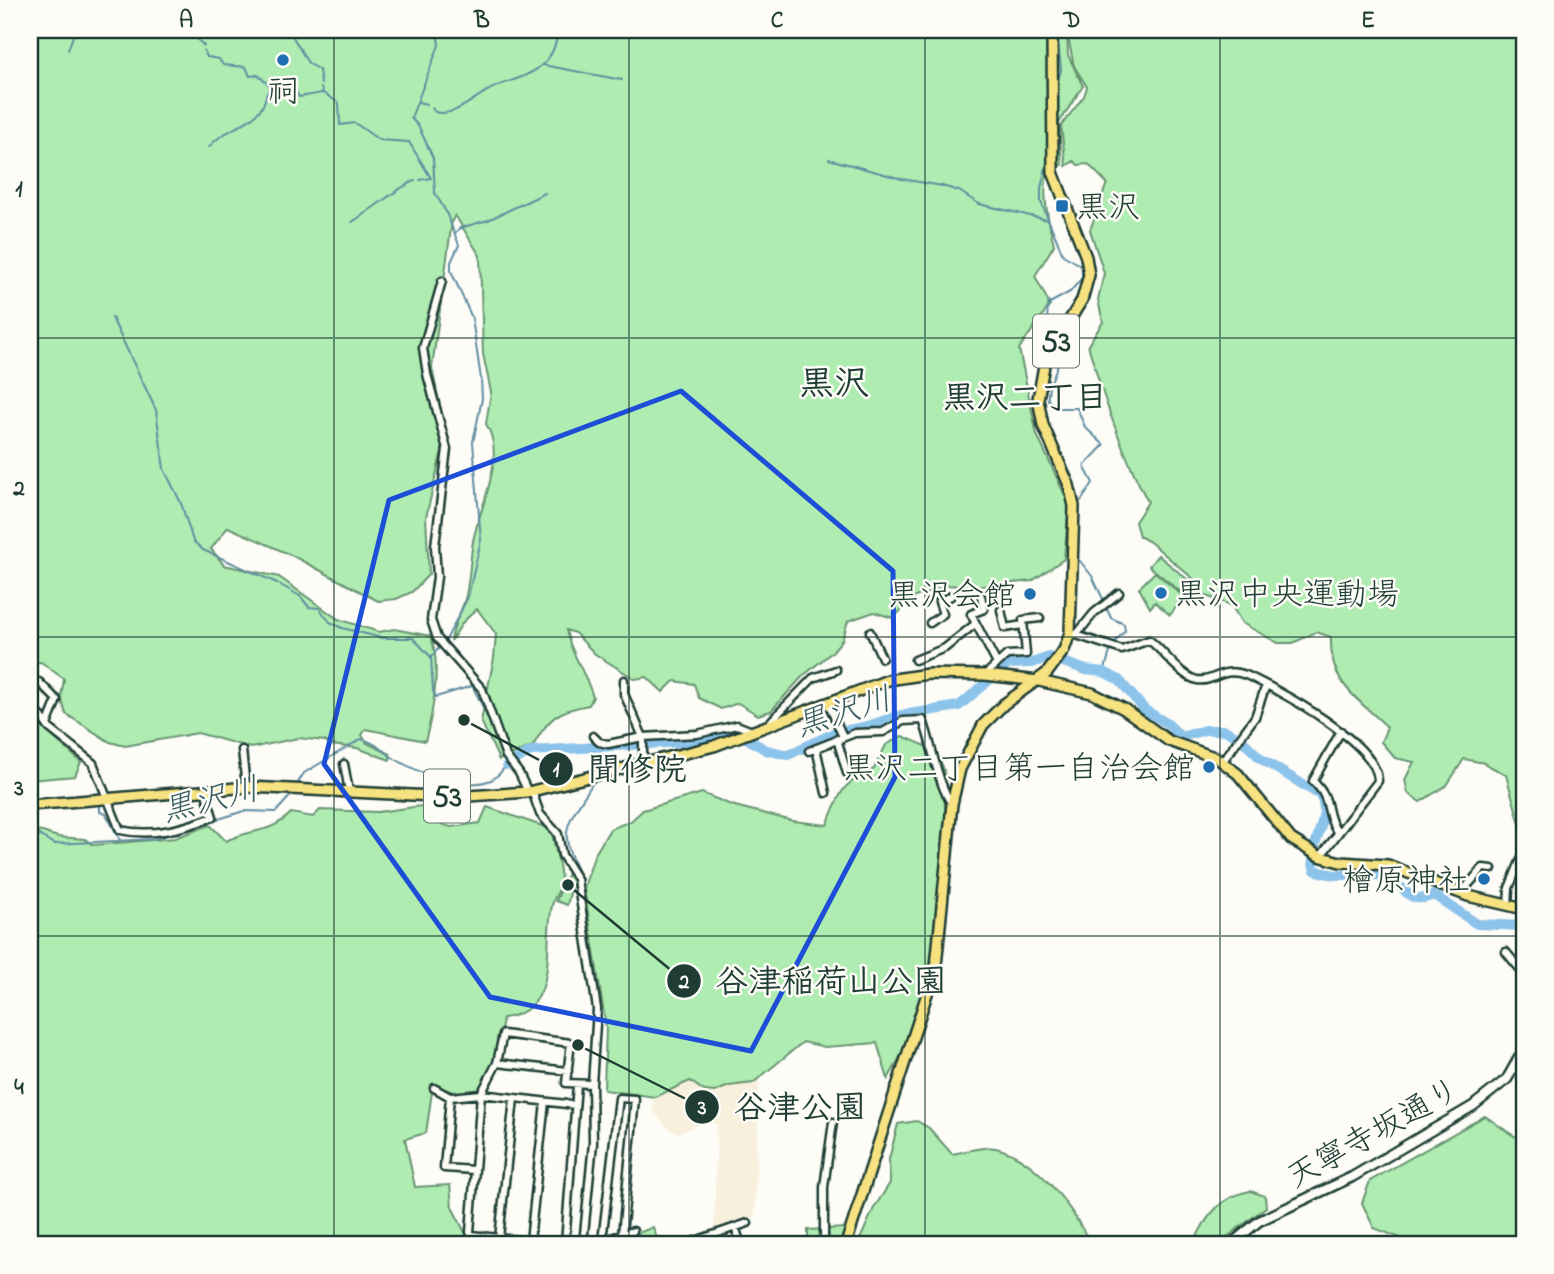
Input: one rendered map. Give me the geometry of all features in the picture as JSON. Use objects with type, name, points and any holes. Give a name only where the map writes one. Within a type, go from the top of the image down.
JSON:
[{"type":"main road","name":"53","points":[[30,805],[246,787],[480,797],[530,792],[686,755],[907,676],[990,675],[1040,681],[1054,665],[1073,634],[1074,506],[1069,485],[1043,425],[1038,392],[1045,360],[1084,296],[1089,275],[1086,257],[1053,172],[1052,30]]},
{"type":"main road","points":[[1010,678],[1015,686],[1014,696]]},
{"type":"main road","points":[[846,1244],[936,966],[952,804],[960,769],[973,741],[995,712],[1014,696],[1040,681],[1101,697],[1166,739],[1207,752],[1223,761],[1238,774],[1288,836],[1308,852],[1340,862],[1388,865],[1460,894],[1524,909]]},
{"type":"street","points":[[442,281],[424,348],[427,374],[447,449],[437,520],[435,546],[438,578],[431,620],[437,638],[482,689],[506,756],[519,773],[540,814],[558,834],[562,856],[577,879],[597,1009],[592,1084],[593,1143],[583,1244]]},
{"type":"street","points":[[1119,593],[1094,612],[1073,634],[1122,650],[1149,640],[1194,679],[1204,680],[1233,671],[1266,685],[1341,731],[1365,755],[1379,777],[1319,857]]},
{"type":"street","points":[[930,623],[943,614],[939,602],[951,596]]},
{"type":"street","points":[[981,596],[984,609],[971,614],[996,662]]},
{"type":"street","points":[[1001,610],[1005,628],[1023,625]]},
{"type":"street","points":[[990,675],[996,662],[1007,655],[1026,654],[1023,620],[1040,618]]},
{"type":"street","points":[[915,660],[945,648],[975,624]]},
{"type":"street","points":[[870,632],[882,658]]},
{"type":"street","points":[[767,726],[813,678],[836,670]]},
{"type":"street","points":[[624,680],[624,694],[643,737],[643,764]]},
{"type":"street","points":[[39,682],[57,700],[47,725]]},
{"type":"street","points":[[1223,761],[1258,712],[1266,685]]},
{"type":"street","points":[[828,703],[840,734],[847,772]]},
{"type":"street","points":[[30,707],[47,725],[93,763],[105,788],[102,799],[120,830],[141,835],[173,831],[213,817],[205,790]]},
{"type":"street","points":[[826,793],[812,750],[840,734],[883,732],[903,721],[923,720],[936,755],[944,793],[952,804]]},
{"type":"street","points":[[593,736],[608,744],[643,737],[697,734],[737,725],[749,732]]},
{"type":"street","points":[[1337,832],[1329,818],[1327,794],[1313,781],[1341,731]]},
{"type":"street","points":[[242,750],[246,787]]},
{"type":"street","points":[[344,764],[349,791]]},
{"type":"street","points":[[1508,906],[1509,888],[1524,852]]},
{"type":"street","points":[[1460,894],[1483,868],[1492,869]]},
{"type":"street","points":[[1506,952],[1524,974]]},
{"type":"street","points":[[477,1244],[471,1234],[481,1094],[497,1063],[503,1034],[571,1043],[566,1083],[592,1084]]},
{"type":"street","name":"天寧寺坂通り","points":[[1231,1244],[1259,1221],[1352,1177],[1481,1101],[1507,1079],[1524,1049]]},
{"type":"street","points":[[497,1063],[568,1071]]},
{"type":"street","points":[[565,1244],[577,1084]]},
{"type":"street","points":[[434,1088],[450,1097],[481,1094],[575,1105]]},
{"type":"street","points":[[450,1097],[444,1168],[474,1170]]},
{"type":"street","points":[[602,1241],[619,1098],[635,1099],[622,1235]]},
{"type":"street","points":[[499,1238],[514,1099]]},
{"type":"street","points":[[530,1241],[545,1102]]},
{"type":"street","points":[[824,1244],[824,1187],[833,1122]]},
{"type":"street","points":[[686,1244],[707,1241],[748,1223]]},
{"type":"street","points":[[735,1227],[741,1244]]},
{"type":"street","points":[[592,1244],[633,1231]]},
{"type":"street","points":[[471,1234],[557,1244]]},
{"type":"highlighted area","points":[[681,391],[893,571],[895,777],[751,1051],[490,997],[324,764],[389,500]]},
{"type":"shaded area","points":[[759,1077],[755,1216],[714,1231],[717,1124],[703,1123],[679,1133],[670,1130],[653,1112],[654,1090],[692,1078]]},
{"type":"green space","points":[[30,30],[1048,30],[1050,164],[1045,194],[1054,245],[1035,276],[1050,305],[1019,349],[1037,435],[1069,504],[1064,559],[1032,581],[974,587],[947,585],[915,597],[893,618],[874,612],[848,621],[842,640],[832,652],[803,676],[771,711],[758,715],[738,703],[721,709],[699,698],[694,684],[674,681],[663,692],[647,677],[635,679],[595,654],[575,633],[566,630],[593,697],[589,705],[555,717],[544,728],[533,746],[499,760],[481,721],[494,658],[496,634],[477,609],[463,622],[451,641],[466,595],[473,541],[490,482],[494,451],[486,424],[491,392],[483,354],[480,256],[455,215],[432,368],[446,434],[426,517],[429,574],[412,592],[396,599],[378,601],[291,555],[228,527],[211,549],[224,565],[279,577],[338,619],[379,632],[394,629],[430,636],[434,646],[436,673],[425,741],[366,729],[362,735],[367,743],[390,754],[390,760],[357,748],[298,738],[251,748],[198,733],[125,746],[110,742],[66,714],[61,697],[64,679],[41,662],[30,663]]},
{"type":"green space","points":[[1055,30],[1067,30],[1068,55],[1083,86],[1059,123],[1060,166],[1057,166]]},
{"type":"green space","points":[[1070,30],[1524,30],[1524,828],[1520,824],[1506,775],[1484,763],[1464,759],[1447,785],[1420,802],[1408,793],[1405,780],[1414,762],[1395,758],[1381,742],[1387,727],[1355,697],[1340,678],[1332,653],[1331,637],[1316,632],[1293,643],[1278,643],[1242,623],[1231,605],[1195,592],[1197,582],[1150,542],[1139,536],[1135,522],[1148,502],[1114,426],[1088,345],[1103,322],[1098,300],[1104,273],[1090,230],[1107,183],[1088,164],[1078,165],[1074,161],[1066,166],[1061,126],[1084,96],[1087,87],[1074,66],[1069,42]]},
{"type":"green space","points":[[1158,555],[1194,585],[1186,596],[1149,566]]},
{"type":"green space","name":"黒沢中央運動場","points":[[1155,572],[1184,597],[1170,615],[1155,602],[1150,608],[1139,588]]},
{"type":"green space","points":[[30,716],[81,762],[75,776],[30,780]]},
{"type":"green space","points":[[902,736],[931,750],[943,767],[944,879],[936,948],[928,983],[918,1016],[888,1079],[877,1043],[825,1047],[803,1042],[753,1083],[729,1086],[715,1092],[704,1091],[690,1081],[655,1097],[604,1090],[606,1027],[584,888],[594,856],[610,829],[631,821],[643,810],[702,793],[731,805],[793,821],[827,825],[848,784],[874,769],[886,745]]},
{"type":"green space","points":[[428,805],[431,821],[451,827],[480,823],[487,807],[551,829],[561,876],[561,885],[553,902],[550,918],[546,972],[535,1002],[522,1012],[503,1018],[496,1058],[483,1086],[467,1094],[433,1085],[426,1133],[405,1139],[415,1187],[450,1185],[452,1207],[471,1244],[30,1244],[30,828],[58,837],[85,839],[93,845],[175,838],[210,825],[226,841],[275,825],[291,813],[313,817],[320,810],[378,812]]},
{"type":"green space","points":[[569,871],[574,879],[567,905],[556,901]]},
{"type":"green space","points":[[1485,1116],[1514,1136],[1524,1138],[1524,1244],[1416,1244],[1374,1228],[1362,1203],[1370,1181]]},
{"type":"green space","points":[[917,1121],[929,1128],[952,1154],[991,1147],[1012,1154],[1026,1163],[1040,1174],[1064,1201],[1091,1244],[971,1244],[968,1238],[945,1244],[858,1244],[874,1208],[890,1183],[889,1159],[898,1124]]},
{"type":"green space","points":[[1250,1191],[1265,1196],[1266,1207],[1218,1244],[1194,1244],[1208,1217],[1222,1203]]},
{"type":"green space","points":[[653,1227],[659,1244],[634,1244],[631,1236]]},
{"type":"green space","points":[[846,1228],[855,1244],[808,1244],[808,1230]]},
{"type":"waterway","points":[[68,50],[75,30]]},
{"type":"waterway","points":[[188,30],[204,46]]},
{"type":"waterway","points":[[289,30],[308,63],[319,70],[321,84]]},
{"type":"waterway","points":[[437,30],[439,45],[411,118],[419,127],[433,158],[435,193],[459,245],[451,262],[451,271],[472,318],[482,399],[473,442],[481,540],[468,597],[445,642]]},
{"type":"waterway","points":[[432,108],[435,112],[442,113],[456,110],[489,90],[537,69],[552,53],[559,30]]},
{"type":"waterway","points":[[1056,87],[1061,70],[1057,30]]},
{"type":"waterway","points":[[204,50],[207,57],[219,59],[223,65],[246,67],[250,76],[258,75],[270,86],[292,84],[299,97],[322,93]]},
{"type":"waterway","points":[[543,65],[622,80]]},
{"type":"waterway","points":[[209,147],[251,119],[263,105],[270,87]]},
{"type":"waterway","points":[[321,88],[323,93],[339,103],[340,125],[355,123],[379,140],[409,142],[431,178],[420,180]]},
{"type":"waterway","points":[[418,102],[427,104]]},
{"type":"waterway","points":[[1048,105],[1047,163],[1041,188],[1041,202],[1063,255],[1082,266],[1082,278],[1070,292],[1048,304],[1047,321],[1053,334]]},
{"type":"waterway","points":[[829,159],[902,179],[942,186],[959,191],[979,204],[1048,220]]},
{"type":"waterway","points":[[352,222],[415,181]]},
{"type":"waterway","points":[[455,233],[460,228],[488,220],[545,193]]},
{"type":"waterway","points":[[112,318],[156,410],[164,469],[181,503],[193,541],[203,550],[300,596],[309,607],[319,608],[330,622],[342,628],[382,638],[413,638],[431,657]]},
{"type":"waterway","points":[[1060,347],[1060,359],[1048,400],[1058,408],[1077,408],[1085,427],[1104,445],[1084,466],[1093,483],[1081,501]]},
{"type":"waterway","points":[[1068,554],[1069,516]]},
{"type":"waterway","points":[[1080,561],[1092,576],[1104,601]]},
{"type":"waterway","points":[[1104,672],[1112,645],[1125,631],[1124,624],[1111,618],[1106,607]]},
{"type":"waterway","name":"黒沢川","points":[[296,786],[304,773],[361,739],[375,744],[405,764],[442,779],[480,783],[498,775],[507,765],[472,686],[436,697],[433,691],[431,657],[441,646]]},
{"type":"waterway","name":"黒沢川","points":[[507,765],[531,751],[681,742],[736,732],[766,750],[788,755],[834,733],[897,716],[959,706],[1008,664],[1032,663],[1049,657],[1086,670],[1104,672],[1119,680],[1145,710],[1168,724],[1181,737],[1205,730],[1225,730],[1243,741],[1261,759],[1320,795],[1324,813],[1314,852],[1315,870],[1333,875],[1381,876],[1390,879],[1416,898],[1434,895],[1477,924],[1524,926]]},
{"type":"waterway","points":[[30,712],[46,729]]},
{"type":"waterway","points":[[598,772],[599,748]]},
{"type":"waterway","points":[[582,880],[569,849],[568,828],[571,818],[594,781]]},
{"type":"waterway","name":"黒沢川","points":[[30,833],[54,844],[155,839],[244,811],[276,812],[292,794]]},
{"type":"waterway","points":[[100,802],[100,812],[106,814],[120,840]]},
{"type":"place","name":"祠","points":[[283,60]]},
{"type":"place","name":"黒沢","points":[[1062,206]]},
{"type":"place","name":"黒沢中央運動場","points":[[1161,593]]},
{"type":"place","name":"黒沢会館","points":[[1030,594]]},
{"type":"place","name":"聞修院","points":[[464,720]]},
{"type":"place","name":"黒沢二丁目第一自治会館","points":[[1209,767]]},
{"type":"place","name":"檜原神社","points":[[1484,879]]},
{"type":"place","name":"谷津稲荷山公園","points":[[568,885]]},
{"type":"place","name":"谷津公園","points":[[578,1045]]},
{"type":"district","name":"黒沢","points":[[834,382]]},
{"type":"district","name":"黒沢二丁目","points":[[1025,396]]}]
